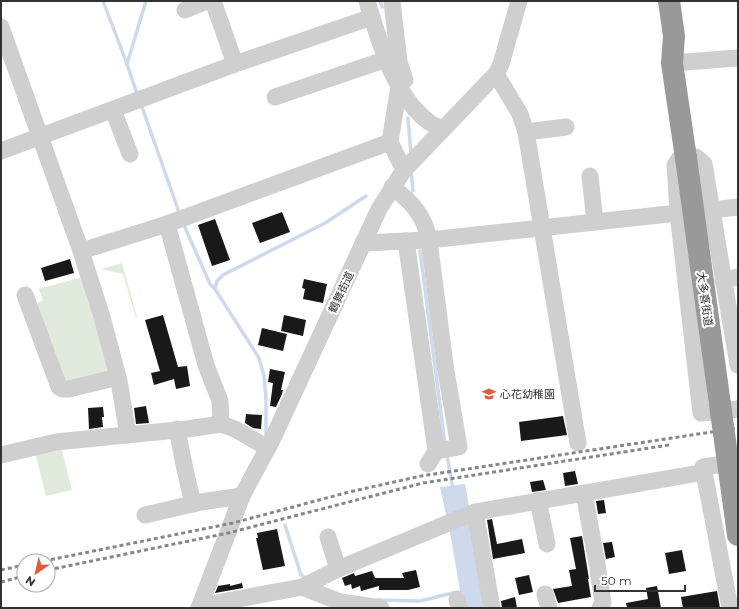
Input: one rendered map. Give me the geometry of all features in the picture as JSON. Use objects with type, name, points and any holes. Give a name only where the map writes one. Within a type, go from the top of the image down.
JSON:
[{"type":"highway","name":"大多喜街道","points":[[656,1],[662,36],[672,64],[738,535]]},
{"type":"highway","name":"大多喜街道","points":[[669,1],[674,36],[672,64]]},
{"type":"street","points":[[185,10],[207,1]]},
{"type":"street","points":[[213,1],[235,64]]},
{"type":"street","points":[[367,1],[386,59],[399,86],[418,112],[429,123],[442,129]]},
{"type":"street","points":[[392,1],[399,62],[403,75],[417,99],[436,118],[442,129]]},
{"type":"street","name":"鶴舞街道","points":[[199,608],[242,496],[268,448],[379,209],[404,170],[496,74],[501,64],[520,1]]},
{"type":"street","points":[[1,151],[235,64],[372,17]]},
{"type":"street","points":[[1,27],[81,251],[102,317],[118,377],[128,435]]},
{"type":"street","points":[[672,64],[738,58]]},
{"type":"street","points":[[275,97],[386,59]]},
{"type":"street","points":[[496,74],[520,114],[526,132],[578,443]]},
{"type":"street","points":[[399,86],[390,142],[404,170]]},
{"type":"street","points":[[113,110],[130,154]]},
{"type":"street","points":[[526,132],[566,127]]},
{"type":"street","points":[[81,251],[176,221],[390,142]]},
{"type":"street","points":[[738,365],[730,279],[711,210],[704,164],[696,157],[678,160],[675,165],[678,213],[701,413],[738,408]]},
{"type":"street","points":[[590,176],[595,222]]},
{"type":"street","points":[[392,188],[404,196],[422,218],[427,228],[429,240],[445,365],[458,447],[432,458],[424,369],[406,241]]},
{"type":"street","points":[[711,210],[738,207]]},
{"type":"street","points":[[363,244],[429,240],[678,213]]},
{"type":"street","points":[[176,221],[206,365],[220,401],[221,424]]},
{"type":"street","points":[[25,296],[58,387],[62,389],[69,389],[118,377]]},
{"type":"street","points":[[424,369],[445,365]]},
{"type":"street","points":[[1,455],[56,442],[84,438],[128,435],[221,424],[235,428],[268,448]]},
{"type":"street","points":[[177,429],[193,504]]},
{"type":"street","points":[[730,608],[703,467],[738,462]]},
{"type":"street","points":[[199,608],[206,605],[308,583],[338,569],[474,513],[538,500],[705,472]]},
{"type":"street","points":[[584,493],[603,606]]},
{"type":"street","points":[[145,515],[193,504],[242,496]]},
{"type":"street","points":[[538,500],[547,544]]},
{"type":"street","points":[[474,513],[492,608]]},
{"type":"street","points":[[328,537],[338,569]]},
{"type":"street","points":[[308,583],[335,603],[340,602],[381,608]]},
{"type":"shaded area","points":[[122,263],[137,317],[136,318],[123,274],[101,269]]},
{"type":"shaded area","points":[[86,276],[113,375],[64,387],[37,303],[43,300],[39,289]]},
{"type":"shaded area","points":[[61,446],[72,490],[46,496],[35,452]]},
{"type":"water","points":[[465,484],[488,608],[463,608],[451,538],[440,487]]},
{"type":"building","points":[[282,212],[290,232],[260,243],[252,223]]},
{"type":"building","points":[[215,219],[230,260],[212,266],[198,225]]},
{"type":"building","points":[[70,259],[74,273],[45,281],[41,268]]},
{"type":"building","points":[[304,279],[327,284],[323,303],[303,299],[305,289],[302,288]]},
{"type":"building","points":[[163,315],[178,367],[187,366],[190,386],[176,389],[174,379],[154,385],[151,373],[160,371],[145,320]]},
{"type":"building","points":[[284,315],[306,320],[303,336],[281,331]]},
{"type":"building","points":[[262,328],[287,334],[283,351],[258,345]]},
{"type":"building","points":[[270,369],[285,372],[281,390],[283,390],[282,394],[276,407],[270,406],[273,383],[268,382]]},
{"type":"building","points":[[146,406],[149,423],[136,424],[134,408]]},
{"type":"building","points":[[103,407],[103,427],[89,429],[88,408]]},
{"type":"building","points":[[246,414],[262,415],[261,429],[253,428],[245,423]]},
{"type":"building","points":[[563,416],[567,435],[521,441],[519,422]]},
{"type":"building","points":[[575,471],[578,484],[565,486],[563,473]]},
{"type":"building","points":[[543,480],[546,490],[532,492],[530,482]]},
{"type":"building","points":[[604,500],[606,513],[598,514],[596,501]]},
{"type":"building","points":[[492,519],[497,544],[522,539],[525,553],[493,559],[487,520]]},
{"type":"building","points":[[277,529],[285,566],[263,570],[256,538],[258,538],[257,533]]},
{"type":"building","points":[[582,536],[591,597],[558,603],[553,589],[572,586],[569,570],[576,569],[570,538]]},
{"type":"building","points":[[612,542],[615,557],[606,559],[603,543]]},
{"type":"building","points":[[682,550],[686,571],[669,574],[665,553]]},
{"type":"building","points":[[416,570],[420,587],[408,590],[379,590],[379,586],[361,591],[360,586],[352,589],[351,584],[345,586],[342,578],[354,573],[355,576],[372,571],[375,578],[404,578],[402,573]]},
{"type":"building","points":[[529,575],[533,592],[519,595],[515,578]]},
{"type":"building","points":[[242,583],[243,588],[215,593],[218,586],[230,584],[230,586]]},
{"type":"building","points":[[657,586],[661,608],[627,608],[626,603],[648,599],[646,588]]},
{"type":"building","points":[[717,591],[720,608],[683,608],[681,597]]},
{"type":"building","points":[[515,597],[517,608],[502,608],[501,601]]},
{"type":"waterway","points":[[103,1],[127,64]]},
{"type":"waterway","points":[[137,94],[127,64],[146,1]]},
{"type":"waterway","points":[[380,1],[382,7]]},
{"type":"waterway","points":[[142,107],[180,215]]},
{"type":"waterway","points":[[408,118],[411,155]]},
{"type":"waterway","points":[[411,169],[413,191]]},
{"type":"waterway","points":[[266,435],[266,399],[264,376],[259,358],[215,289],[217,281],[223,275],[325,223],[366,196]]},
{"type":"waterway","points":[[183,223],[210,284],[215,289]]},
{"type":"waterway","points":[[420,251],[445,444]]},
{"type":"waterway","points":[[447,455],[453,490]]},
{"type":"waterway","points":[[285,525],[301,575],[306,578]]},
{"type":"waterway","points":[[378,600],[420,601],[453,593]]},
{"type":"railway","points":[[56,559],[233,523],[349,492],[421,476],[738,428]]},
{"type":"railway","points":[[56,568],[228,533],[423,483],[669,445]]},
{"type":"railway","points":[[1,570],[16,567]]},
{"type":"railway","points":[[1,582],[16,578]]},
{"type":"place","name":"心花幼稚園","points":[[489,394]]}]
